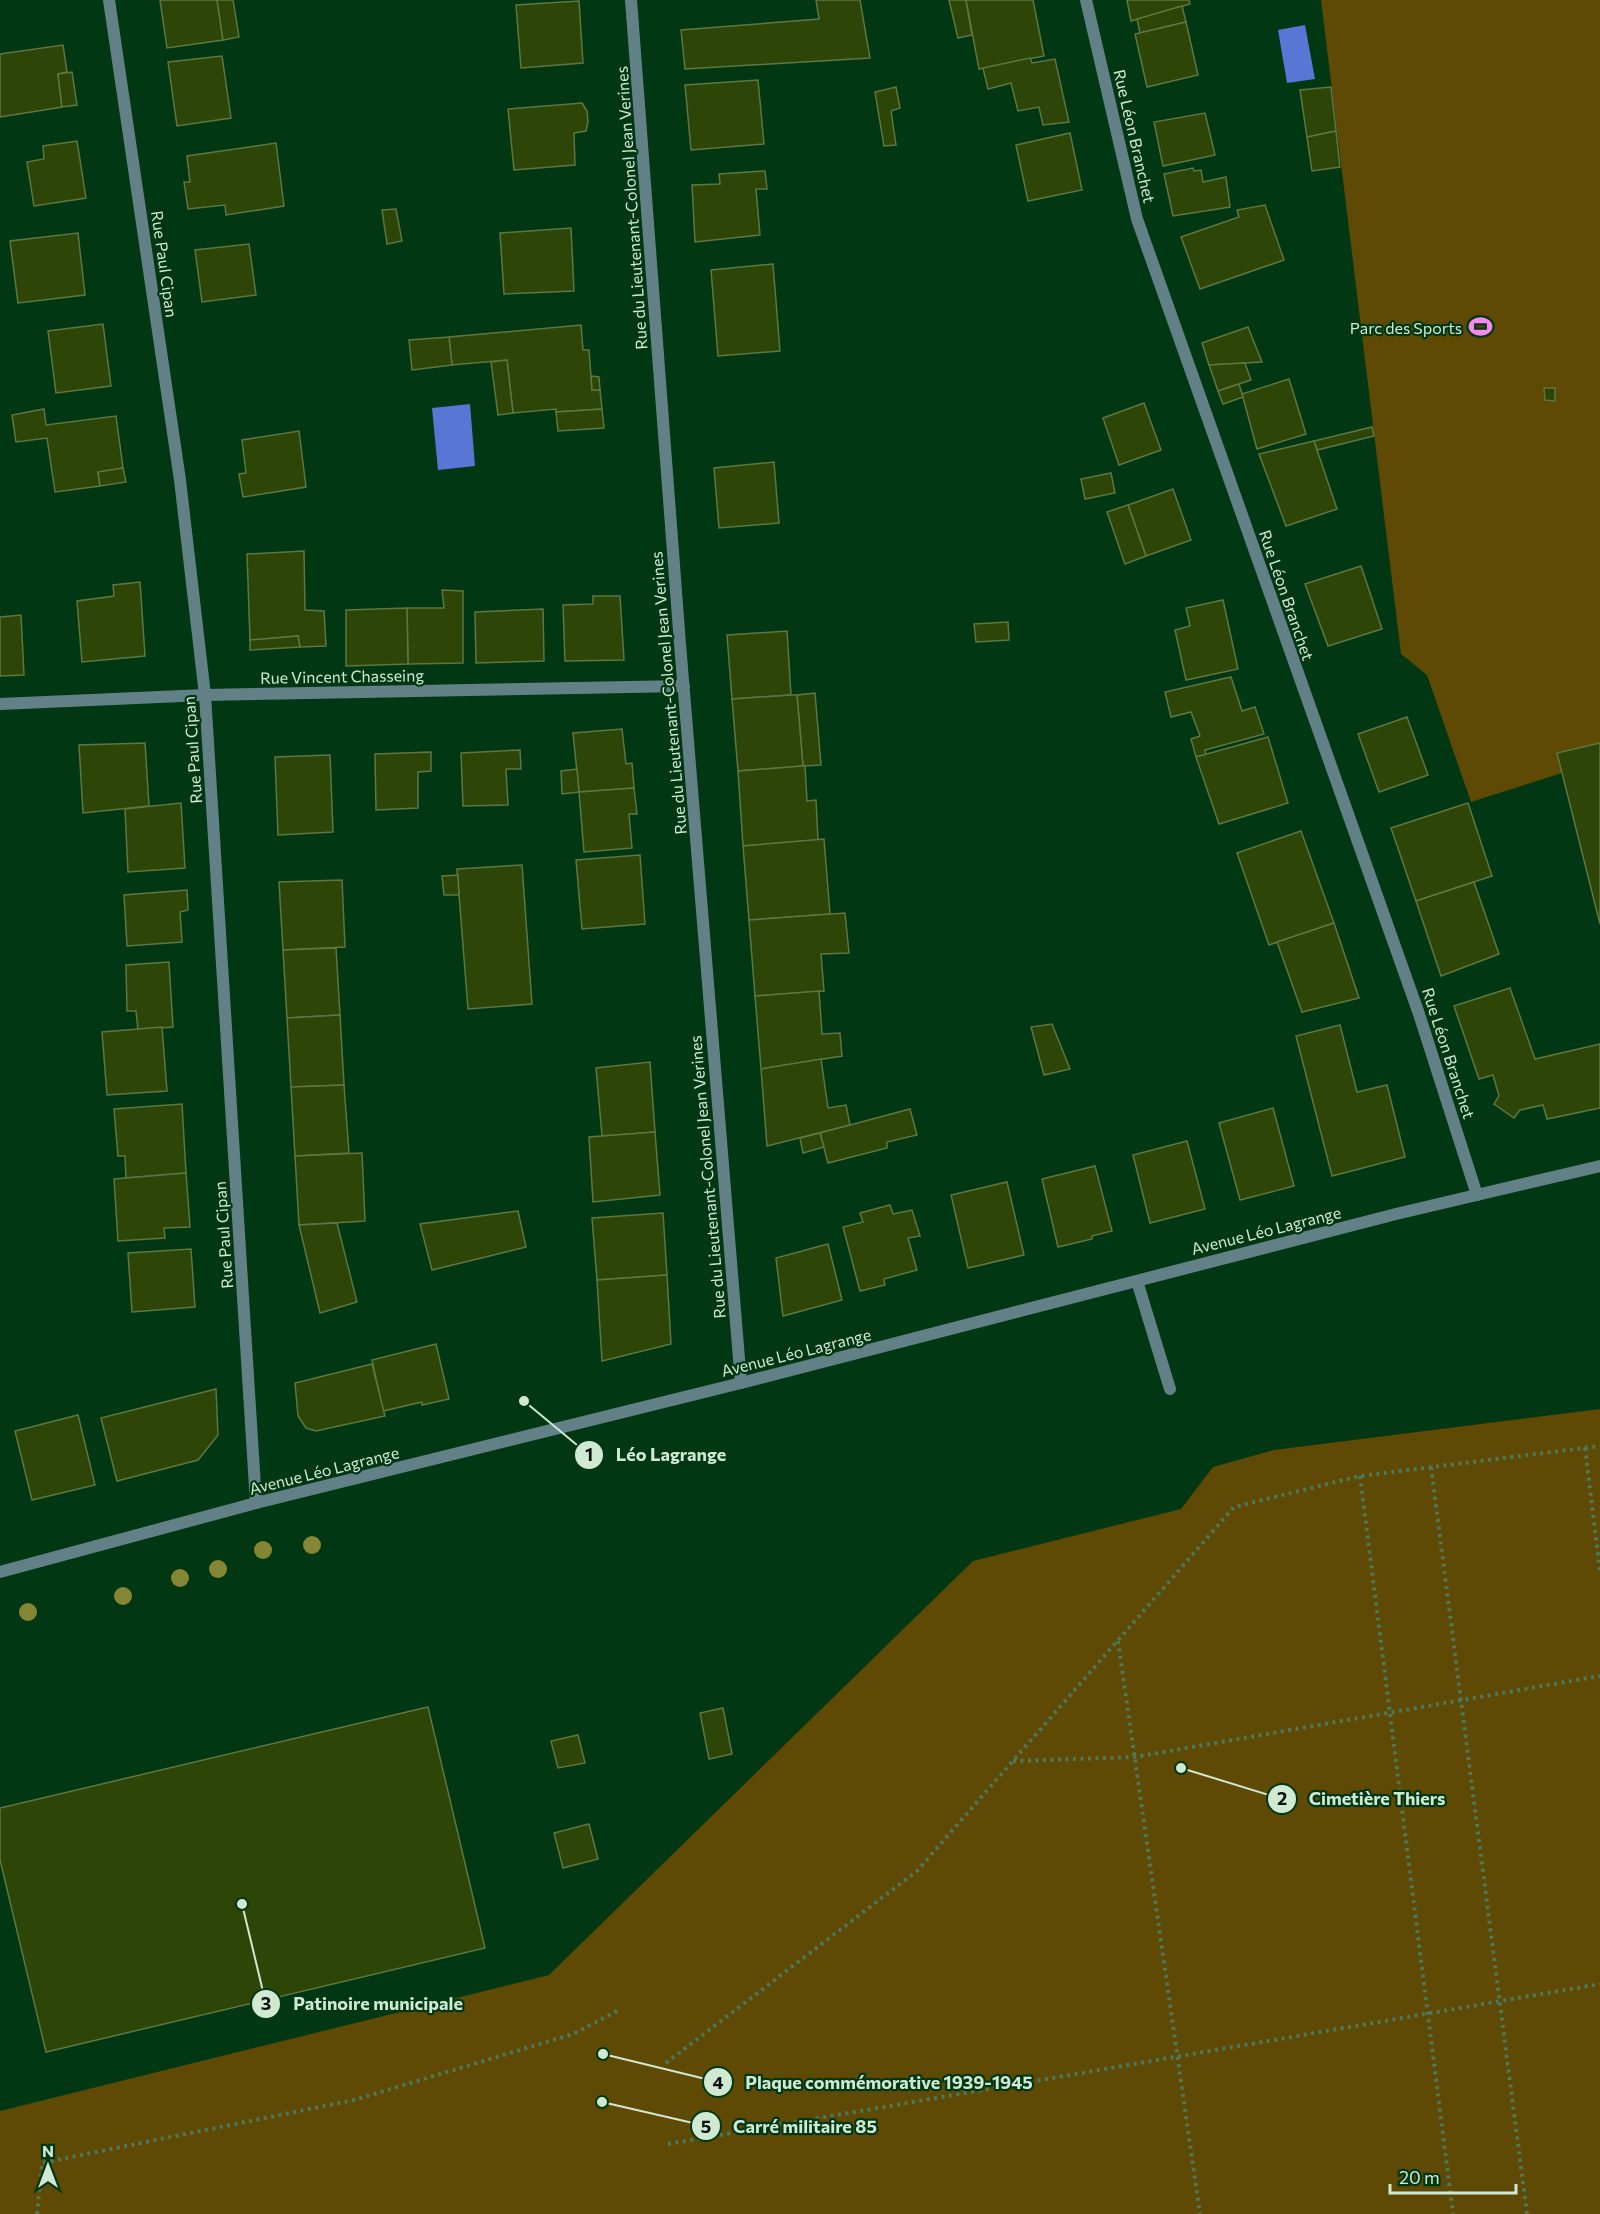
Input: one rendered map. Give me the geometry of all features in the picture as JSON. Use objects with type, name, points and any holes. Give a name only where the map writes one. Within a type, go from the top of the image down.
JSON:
[{"type":"street","name":"Rue Paul Cipan","points":[[109,0],[180,480],[205,695],[256,1503]]},
{"type":"street","name":"Rue du Lieutenant-Colonel Jean Verines","points":[[631,0],[741,1383]]},
{"type":"street","name":"Rue Léon Branchet","points":[[1086,0],[1137,219],[1419,1014],[1477,1195]]},
{"type":"street","name":"Rue Vincent Chasseing","points":[[0,704],[205,695],[684,686]]},
{"type":"street","name":"Avenue Léo Lagrange","points":[[0,1572],[256,1503],[1600,1166]]},
{"type":"street","points":[[1137,1281],[1170,1389]]},
{"type":"path","points":[[666,2063],[917,1870],[1234,1507],[1360,1476],[1600,1446]]},
{"type":"path","points":[[1585,1448],[1600,1571]]},
{"type":"path","points":[[1431,1467],[1527,2214]]},
{"type":"path","points":[[1360,1476],[1453,2214]]},
{"type":"path","points":[[1118,1640],[1200,2214]]},
{"type":"path","points":[[1012,1761],[1135,1757],[1600,1677]]},
{"type":"path","points":[[668,2144],[1600,1984]]},
{"type":"path","points":[[36,2214],[42,2163],[354,2100],[573,2034],[617,2010]]},
{"type":"shaded area","name":"Parc des Sports","points":[[1321,0],[1600,0],[1600,924],[1562,773],[1471,802],[1427,675],[1401,654]]},
{"type":"shaded area","points":[[1600,1409],[1600,2214],[0,2214],[0,2111],[549,1975],[973,1561],[1181,1509],[1213,1467],[1274,1450]]},
{"type":"water","points":[[1305,25],[1315,79],[1287,83],[1278,30]]},
{"type":"water","points":[[470,404],[475,466],[438,470],[432,408]]},
{"type":"building","points":[[160,0],[217,0],[223,40],[167,48]]},
{"type":"building","points":[[217,0],[233,0],[239,37],[223,40]]},
{"type":"building","points":[[816,0],[860,0],[870,58],[685,69],[681,30],[819,19]]},
{"type":"building","points":[[949,0],[966,0],[972,35],[958,38]]},
{"type":"building","points":[[966,0],[1033,0],[1044,56],[979,69]]},
{"type":"building","points":[[1127,0],[1189,0],[1190,4],[1131,21]]},
{"type":"building","points":[[579,1],[583,63],[521,68],[516,5]]},
{"type":"building","points":[[1182,6],[1186,22],[1140,33],[1137,19]]},
{"type":"building","points":[[1186,22],[1198,75],[1147,87],[1135,34]]},
{"type":"building","points":[[63,45],[67,72],[58,74],[62,107],[0,117],[0,54]]},
{"type":"building","points":[[222,56],[231,118],[177,126],[168,62]]},
{"type":"building","points":[[1030,58],[1032,63],[1055,59],[1069,122],[1043,125],[1039,107],[1018,111],[1011,83],[988,89],[983,68]]},
{"type":"building","points":[[72,72],[77,105],[62,107],[58,74]]},
{"type":"building","points":[[758,80],[764,144],[691,150],[685,85]]},
{"type":"building","points":[[896,87],[900,108],[891,111],[896,145],[884,146],[875,92]]},
{"type":"building","points":[[1331,87],[1336,131],[1307,137],[1300,90]]},
{"type":"building","points":[[582,103],[587,111],[588,122],[586,131],[574,133],[575,165],[514,170],[508,109]]},
{"type":"building","points":[[1205,113],[1215,155],[1163,166],[1154,122]]},
{"type":"building","points":[[1336,131],[1340,167],[1312,171],[1307,137]]},
{"type":"building","points":[[1070,133],[1082,190],[1028,201],[1016,145]]},
{"type":"building","points":[[77,141],[86,198],[34,206],[27,162],[44,159],[43,146]]},
{"type":"building","points":[[276,143],[284,206],[226,215],[225,205],[188,209],[184,182],[190,182],[187,156]]},
{"type":"building","points":[[1193,168],[1194,171],[1201,170],[1203,182],[1226,177],[1230,207],[1173,216],[1164,174]]},
{"type":"building","points":[[765,171],[767,189],[756,189],[760,235],[695,242],[692,185],[720,184],[719,174]]},
{"type":"building","points":[[1265,205],[1284,260],[1200,289],[1181,237],[1239,217],[1237,210]]},
{"type":"building","points":[[396,209],[402,241],[387,244],[382,210]]},
{"type":"building","points":[[571,228],[574,291],[504,294],[500,233]]},
{"type":"building","points":[[78,233],[85,295],[18,303],[10,241]]},
{"type":"building","points":[[249,244],[256,295],[202,302],[195,250]]},
{"type":"building","points":[[773,264],[780,351],[718,356],[711,270]]},
{"type":"building","points":[[103,324],[111,386],[56,393],[48,331]]},
{"type":"building","points":[[581,325],[583,350],[589,350],[592,390],[600,390],[602,409],[556,412],[556,409],[513,413],[507,360],[452,365],[449,337]]},
{"type":"building","points":[[1248,327],[1262,362],[1209,365],[1202,343]]},
{"type":"building","points":[[449,337],[452,365],[412,370],[409,340]]},
{"type":"building","points":[[507,360],[513,413],[498,415],[491,362]]},
{"type":"building","points":[[1245,363],[1251,380],[1218,391],[1209,365]]},
{"type":"building","points":[[591,376],[599,377],[600,390],[592,390]]},
{"type":"building","points":[[1289,379],[1306,434],[1257,449],[1242,394]]},
{"type":"building","points":[[1239,384],[1243,397],[1223,404],[1218,391]]},
{"type":"building","points":[[1544,388],[1555,388],[1555,401],[1545,400]]},
{"type":"building","points":[[1144,403],[1161,450],[1119,465],[1103,418]]},
{"type":"building","points":[[44,409],[46,425],[116,416],[123,468],[98,472],[100,486],[55,492],[47,438],[16,442],[12,415]]},
{"type":"building","points":[[602,409],[604,428],[558,431],[556,412]]},
{"type":"building","points":[[1372,427],[1374,436],[1317,450],[1314,441]]},
{"type":"building","points":[[299,431],[306,487],[243,497],[239,474],[246,473],[242,440]]},
{"type":"building","points":[[1314,441],[1337,509],[1286,526],[1259,454]]},
{"type":"building","points":[[774,462],[779,523],[719,528],[714,468]]},
{"type":"building","points":[[123,468],[126,482],[100,486],[98,472]]},
{"type":"building","points":[[1111,473],[1115,493],[1085,499],[1081,479]]},
{"type":"building","points":[[1173,489],[1191,540],[1146,556],[1128,505]]},
{"type":"building","points":[[1128,505],[1146,556],[1125,564],[1107,512]]},
{"type":"building","points":[[304,551],[305,610],[324,611],[326,646],[300,647],[298,636],[250,640],[247,554]]},
{"type":"building","points":[[1361,566],[1382,629],[1328,646],[1305,584]]},
{"type":"building","points":[[140,582],[145,656],[82,662],[77,601],[114,596],[113,585]]},
{"type":"building","points":[[442,590],[463,591],[463,663],[408,664],[407,608],[444,608]]},
{"type":"building","points":[[593,596],[620,596],[624,660],[565,661],[563,605],[593,604]]},
{"type":"building","points":[[1223,600],[1238,669],[1186,680],[1175,630],[1190,626],[1186,608]]},
{"type":"building","points":[[407,608],[408,664],[346,666],[346,610]]},
{"type":"building","points":[[543,609],[544,661],[476,663],[475,612]]},
{"type":"building","points":[[21,615],[24,675],[0,676],[0,617]]},
{"type":"building","points":[[1008,622],[1009,640],[976,642],[974,624]]},
{"type":"building","points":[[787,631],[791,695],[732,699],[727,635]]},
{"type":"building","points":[[298,636],[300,647],[250,650],[250,640]]},
{"type":"building","points":[[1231,677],[1242,711],[1255,707],[1264,734],[1205,750],[1206,755],[1196,757],[1191,739],[1200,736],[1191,712],[1171,717],[1165,692]]},
{"type":"building","points":[[815,693],[821,765],[803,766],[797,695]]},
{"type":"building","points":[[797,695],[803,766],[738,771],[732,699]]},
{"type":"building","points":[[1407,717],[1428,775],[1379,792],[1358,734]]},
{"type":"building","points":[[622,729],[626,764],[632,763],[634,788],[579,792],[573,733]]},
{"type":"building","points":[[1268,737],[1288,803],[1219,824],[1196,757]]},
{"type":"building","points":[[145,743],[149,806],[83,813],[79,745]]},
{"type":"building","points":[[1600,743],[1600,924],[1557,753]]},
{"type":"building","points":[[520,750],[521,769],[506,769],[508,805],[463,806],[461,753]]},
{"type":"building","points":[[431,752],[431,771],[418,772],[418,808],[376,810],[375,754]]},
{"type":"building","points":[[330,755],[333,832],[278,835],[275,757]]},
{"type":"building","points":[[805,766],[807,801],[816,800],[818,840],[743,846],[738,771]]},
{"type":"building","points":[[577,769],[579,792],[562,794],[561,771]]},
{"type":"building","points":[[634,788],[637,814],[629,814],[632,848],[584,852],[579,792]]},
{"type":"building","points":[[181,803],[185,868],[128,872],[125,809]]},
{"type":"building","points":[[1468,803],[1492,876],[1416,901],[1391,828]]},
{"type":"building","points":[[1301,831],[1334,923],[1269,945],[1237,853]]},
{"type":"building","points":[[824,839],[830,914],[749,920],[743,846]]},
{"type":"building","points":[[640,855],[645,924],[582,929],[576,860]]},
{"type":"building","points":[[522,865],[532,1004],[468,1009],[457,869]]},
{"type":"building","points":[[458,875],[459,895],[444,895],[442,876]]},
{"type":"building","points":[[342,880],[345,947],[283,950],[279,882]]},
{"type":"building","points":[[1474,882],[1499,954],[1441,976],[1416,901]]},
{"type":"building","points":[[187,890],[188,910],[180,912],[182,942],[127,946],[124,895]]},
{"type":"building","points":[[845,913],[849,953],[821,954],[824,991],[755,996],[749,920]]},
{"type":"building","points":[[1334,923],[1359,998],[1302,1012],[1277,942]]},
{"type":"building","points":[[336,948],[340,1015],[287,1018],[283,950]]},
{"type":"building","points":[[169,962],[173,1027],[138,1030],[136,1011],[127,1011],[126,965]]},
{"type":"building","points":[[1510,988],[1535,1059],[1600,1044],[1600,1108],[1547,1119],[1543,1105],[1520,1110],[1514,1118],[1494,1104],[1499,1096],[1493,1075],[1479,1079],[1454,1006]]},
{"type":"building","points":[[819,991],[822,1034],[840,1033],[842,1056],[761,1069],[755,996]]},
{"type":"building","points":[[340,1015],[344,1085],[291,1087],[287,1018]]},
{"type":"building","points":[[1052,1024],[1070,1069],[1044,1075],[1031,1027]]},
{"type":"building","points":[[1340,1025],[1357,1092],[1387,1085],[1405,1157],[1332,1176],[1296,1036]]},
{"type":"building","points":[[162,1027],[167,1091],[107,1095],[102,1032]]},
{"type":"building","points":[[821,1059],[828,1108],[846,1105],[850,1125],[767,1146],[761,1069]]},
{"type":"building","points":[[650,1062],[655,1132],[602,1136],[596,1068]]},
{"type":"building","points":[[344,1085],[349,1153],[295,1156],[291,1087]]},
{"type":"building","points":[[182,1104],[186,1173],[126,1178],[125,1156],[118,1156],[114,1109]]},
{"type":"building","points":[[1273,1108],[1294,1186],[1240,1200],[1219,1123]]},
{"type":"building","points":[[910,1109],[917,1135],[887,1142],[887,1148],[828,1163],[820,1133]]},
{"type":"building","points":[[655,1132],[660,1195],[593,1202],[589,1137]]},
{"type":"building","points":[[820,1133],[824,1147],[803,1153],[800,1138]]},
{"type":"building","points":[[1187,1141],[1205,1209],[1150,1223],[1133,1155]]},
{"type":"building","points":[[362,1153],[365,1221],[299,1225],[295,1156]]},
{"type":"building","points":[[1095,1166],[1112,1231],[1092,1236],[1092,1239],[1058,1247],[1042,1179]]},
{"type":"building","points":[[186,1173],[190,1227],[164,1228],[165,1238],[118,1241],[114,1179]]},
{"type":"building","points":[[1007,1182],[1024,1255],[968,1268],[951,1195]]},
{"type":"building","points":[[890,1205],[893,1214],[912,1210],[920,1236],[908,1238],[917,1270],[884,1279],[885,1285],[860,1291],[843,1227],[863,1222],[860,1213]]},
{"type":"building","points":[[518,1211],[526,1247],[432,1270],[420,1224]]},
{"type":"building","points":[[663,1213],[667,1275],[597,1280],[592,1218]]},
{"type":"building","points":[[337,1223],[357,1302],[320,1313],[299,1225]]},
{"type":"building","points":[[828,1244],[842,1300],[783,1316],[776,1258]]},
{"type":"building","points":[[191,1249],[195,1307],[132,1312],[128,1253]]},
{"type":"building","points":[[667,1275],[671,1344],[602,1361],[597,1280]]},
{"type":"building","points":[[436,1344],[449,1399],[422,1405],[422,1402],[383,1411],[372,1360]]},
{"type":"building","points":[[372,1364],[385,1416],[316,1431],[306,1428],[298,1416],[295,1383]]},
{"type":"building","points":[[216,1389],[218,1435],[198,1460],[117,1481],[101,1418]]},
{"type":"building","points":[[78,1415],[95,1485],[32,1500],[15,1431]]},
{"type":"building","points":[[428,1707],[485,1948],[46,2052],[0,1860],[0,1808]]},
{"type":"building","points":[[723,1708],[732,1754],[709,1759],[700,1713]]},
{"type":"building","points":[[578,1735],[585,1763],[558,1768],[551,1741]]},
{"type":"building","points":[[589,1824],[598,1859],[563,1868],[554,1833]]},
{"type":"place","name":"Parc des Sports","points":[[1480,327]]},
{"type":"place","name":"Léo Lagrange","points":[[524,1401]]},
{"type":"place","name":"Cimetière Thiers","points":[[1181,1768]]},
{"type":"place","name":"Patinoire municipale","points":[[242,1904]]},
{"type":"place","name":"Plaque commémorative 1939-1945","points":[[603,2054]]},
{"type":"place","name":"Carré militaire 85","points":[[602,2102]]}]
